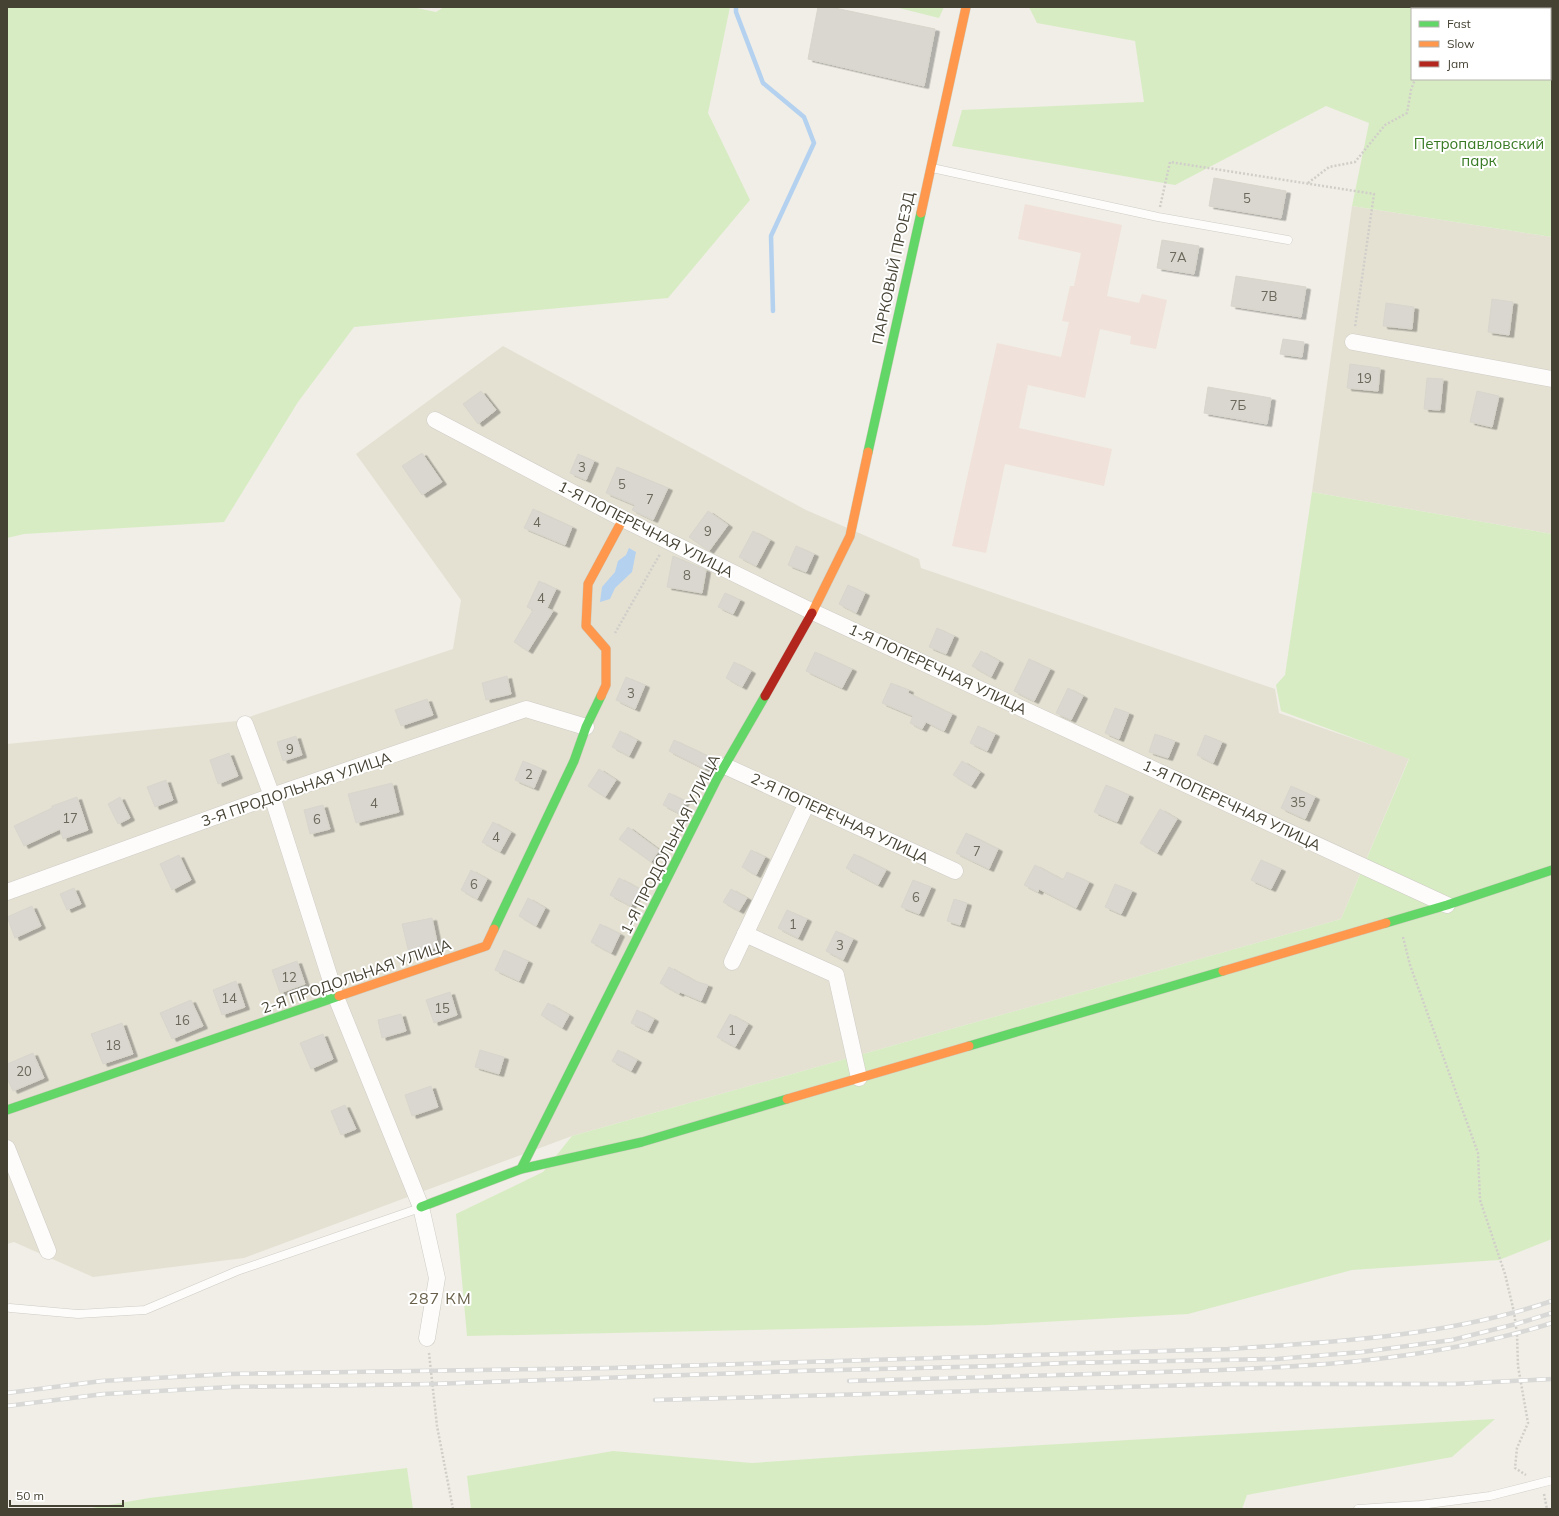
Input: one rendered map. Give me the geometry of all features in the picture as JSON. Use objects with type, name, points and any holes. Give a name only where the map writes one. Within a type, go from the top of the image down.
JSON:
[{"type":"street","name":"ПАРКОВЫЙ ПРОЕЗД","points":[[850,536],[966,7]]},
{"type":"street","points":[[1353,342],[1552,379]]},
{"type":"street","name":"1-Я ПОПЕРЕЧНАЯ УЛИЦА","points":[[435,420],[623,519],[813,612],[1448,905]]},
{"type":"street","points":[[606,649],[586,626],[588,584],[623,519]]},
{"type":"street","name":"1-Я ПРОДОЛЬНАЯ УЛИЦА","points":[[521,1169],[725,766],[813,612],[850,536]]},
{"type":"street","name":"2-Я ПРОДОЛЬНАЯ УЛИЦА","points":[[7,1110],[486,946],[574,761],[586,727],[606,685],[606,649]]},
{"type":"street","name":"3-Я ПРОДОЛЬНАЯ УЛИЦА","points":[[7,892],[272,796],[526,709],[586,727]]},
{"type":"street","points":[[245,724],[272,796],[336,997],[421,1207],[437,1278],[427,1338]]},
{"type":"street","name":"2-Я ПОПЕРЕЧНАЯ УЛИЦА","points":[[725,766],[955,871]]},
{"type":"street","points":[[732,962],[807,803]]},
{"type":"street","points":[[421,1207],[521,1169],[642,1142],[1448,905],[1552,870]]},
{"type":"street","points":[[745,934],[836,975],[859,1078]]},
{"type":"street","points":[[7,1148],[48,1251]]},
{"type":"lane","points":[[930,168],[1158,218],[1288,240]]},
{"type":"lane","points":[[10,1308],[78,1314],[145,1310],[237,1271],[421,1207]]},
{"type":"lane","points":[[1358,1509],[1420,1505],[1490,1496],[1549,1481]]},
{"type":"path","points":[[1308,184],[1329,167],[1355,162],[1386,125],[1407,113],[1411,90],[1415,80]]},
{"type":"path","points":[[1158,218],[1170,162],[1374,194],[1353,342]]},
{"type":"path","points":[[606,649],[668,541]]},
{"type":"path","points":[[1399,919],[1410,964],[1478,1152],[1480,1200],[1505,1274],[1516,1324],[1518,1366],[1528,1423],[1517,1448],[1515,1468],[1539,1484],[1546,1498],[1547,1509]]},
{"type":"path","points":[[427,1338],[437,1426],[453,1509]]},
{"type":"shaded area","points":[[1025,204],[1122,225],[1107,296],[1139,303],[1142,294],[1167,300],[1156,349],[1130,344],[1131,336],[1100,329],[1085,398],[1028,385],[1019,428],[1112,449],[1104,486],[1005,464],[986,553],[952,546],[997,343],[1061,357],[1069,322],[1062,321],[1070,286],[1074,286],[1081,253],[1018,239]]},
{"type":"shaded area","points":[[1352,206],[1552,237],[1552,534],[1312,492]]},
{"type":"shaded area","points":[[503,346],[806,510],[919,559],[921,568],[1275,689],[1279,713],[1409,758],[1341,919],[572,1136],[244,1258],[93,1277],[14,1242],[7,1244],[7,744],[237,721],[453,649],[461,600],[356,454]]},
{"type":"green space","points":[[7,7],[412,7],[436,12],[444,7],[730,7],[708,113],[750,200],[668,298],[354,327],[298,402],[224,522],[24,534],[7,538]]},
{"type":"green space","points":[[895,7],[944,7],[939,18]]},
{"type":"green space","name":"Петропавловский парк","points":[[1029,7],[1552,7],[1552,237],[1352,206],[1369,123],[1326,106],[1175,185],[952,146],[962,110],[1144,102],[1135,41],[1037,23]]},
{"type":"green space","points":[[1312,492],[1552,534],[1552,1239],[1499,1260],[1352,1270],[1188,1314],[988,1325],[467,1336],[456,1214],[543,1172],[572,1136],[1341,919],[1409,759],[1281,711],[1276,685],[1285,675]]},
{"type":"green space","points":[[1495,1419],[1452,1457],[1247,1495],[1242,1509],[471,1509],[467,1476],[613,1451],[752,1463]]},
{"type":"green space","points":[[407,1468],[413,1509],[86,1509],[149,1498]]},
{"type":"water","points":[[629,548],[636,552],[632,572],[615,588],[610,599],[600,602],[602,587],[615,572],[618,561],[626,555]]},
{"type":"building","points":[[818,7],[830,7],[935,29],[924,86],[808,59]]},
{"type":"building","points":[[1214,178],[1286,191],[1281,218],[1209,206]]},
{"type":"building","points":[[1162,240],[1199,246],[1194,274],[1157,268]]},
{"type":"building","points":[[1236,276],[1306,287],[1301,317],[1231,306]]},
{"type":"building","points":[[1492,299],[1513,302],[1509,335],[1488,332]]},
{"type":"building","points":[[1386,303],[1414,307],[1412,329],[1383,326]]},
{"type":"building","points":[[1283,339],[1304,342],[1302,357],[1280,354]]},
{"type":"building","points":[[1350,364],[1380,368],[1378,391],[1347,388]]},
{"type":"building","points":[[1427,378],[1443,379],[1440,410],[1424,409]]},
{"type":"building","points":[[1208,387],[1271,398],[1267,424],[1204,413]]},
{"type":"building","points":[[481,391],[496,410],[478,424],[463,404]]},
{"type":"building","points":[[1477,391],[1499,396],[1492,427],[1470,422]]},
{"type":"building","points":[[422,453],[442,482],[422,495],[402,466]]},
{"type":"building","points":[[578,454],[594,461],[586,480],[570,473]]},
{"type":"building","points":[[617,467],[668,488],[653,520],[632,510],[635,505],[606,493]]},
{"type":"building","points":[[533,509],[572,527],[565,545],[524,528]]},
{"type":"building","points":[[708,511],[728,525],[709,551],[689,537]]},
{"type":"building","points":[[753,531],[770,540],[756,566],[739,557]]},
{"type":"building","points":[[796,546],[814,554],[806,572],[788,565]]},
{"type":"building","points":[[673,556],[706,570],[702,593],[667,587]]},
{"type":"building","points":[[539,581],[556,589],[547,608],[553,611],[528,651],[514,642],[533,610],[527,607]]},
{"type":"building","points":[[848,585],[865,593],[856,613],[839,604]]},
{"type":"building","points":[[725,593],[740,600],[733,614],[718,607]]},
{"type":"building","points":[[937,628],[954,636],[946,654],[929,647]]},
{"type":"building","points":[[981,651],[999,661],[991,677],[972,666]]},
{"type":"building","points":[[815,652],[852,669],[842,688],[806,671]]},
{"type":"building","points":[[1029,659],[1050,669],[1034,701],[1014,691]]},
{"type":"building","points":[[734,662],[751,671],[742,687],[726,678]]},
{"type":"building","points":[[507,676],[511,694],[486,700],[482,683]]},
{"type":"building","points":[[626,677],[645,685],[635,709],[616,700]]},
{"type":"building","points":[[891,683],[909,690],[908,693],[952,714],[944,731],[926,722],[922,729],[910,723],[913,716],[882,703]]},
{"type":"building","points":[[1068,688],[1083,696],[1071,720],[1056,713]]},
{"type":"building","points":[[427,699],[433,715],[401,726],[395,710]]},
{"type":"building","points":[[1115,708],[1129,713],[1119,739],[1105,733]]},
{"type":"building","points":[[978,726],[995,734],[987,751],[970,743]]},
{"type":"building","points":[[620,731],[637,740],[629,756],[612,747]]},
{"type":"building","points":[[1155,734],[1175,741],[1168,758],[1149,752]]},
{"type":"building","points":[[1205,735],[1222,742],[1213,763],[1197,755]]},
{"type":"building","points":[[296,736],[302,755],[283,761],[277,742]]},
{"type":"building","points":[[674,740],[710,757],[705,769],[669,751]]},
{"type":"building","points":[[229,753],[238,776],[218,784],[210,760]]},
{"type":"building","points":[[523,761],[542,769],[534,788],[515,780]]},
{"type":"building","points":[[962,761],[980,772],[971,786],[953,775]]},
{"type":"building","points":[[599,769],[616,780],[605,797],[588,786]]},
{"type":"building","points":[[166,780],[173,800],[155,807],[147,787]]},
{"type":"building","points":[[392,783],[399,812],[356,823],[348,794]]},
{"type":"building","points":[[1106,785],[1129,795],[1117,822],[1094,812]]},
{"type":"building","points":[[1291,786],[1315,797],[1305,819],[1281,808]]},
{"type":"building","points":[[669,793],[685,801],[679,813],[663,805]]},
{"type":"building","points":[[77,797],[88,830],[63,839],[60,829],[24,846],[14,826],[52,808],[52,806]]},
{"type":"building","points":[[120,797],[130,818],[118,824],[108,804]]},
{"type":"building","points":[[323,805],[330,829],[310,834],[304,810]]},
{"type":"building","points":[[1160,809],[1177,819],[1157,853],[1140,843]]},
{"type":"building","points":[[493,822],[511,832],[500,852],[482,842]]},
{"type":"building","points":[[628,827],[659,850],[651,862],[619,839]]},
{"type":"building","points":[[966,833],[998,849],[989,869],[956,853]]},
{"type":"building","points":[[751,850],[765,857],[756,875],[742,867]]},
{"type":"building","points":[[854,854],[886,870],[878,885],[846,868]]},
{"type":"building","points":[[179,855],[191,880],[172,890],[160,864]]},
{"type":"building","points":[[1261,860],[1281,869],[1271,889],[1251,880]]},
{"type":"building","points":[[1035,865],[1063,880],[1067,872],[1089,882],[1076,908],[1039,889],[1038,892],[1024,885]]},
{"type":"building","points":[[471,870],[487,879],[477,899],[461,890]]},
{"type":"building","points":[[619,878],[640,889],[631,906],[610,895]]},
{"type":"building","points":[[913,880],[931,887],[919,914],[901,907]]},
{"type":"building","points":[[1115,884],[1132,891],[1121,914],[1105,907]]},
{"type":"building","points":[[74,888],[81,904],[67,910],[60,894]]},
{"type":"building","points":[[731,889],[747,898],[739,911],[723,902]]},
{"type":"building","points":[[528,898],[545,908],[536,926],[519,916]]},
{"type":"building","points":[[954,899],[967,903],[960,925],[947,921]]},
{"type":"building","points":[[32,906],[41,926],[15,938],[7,917]]},
{"type":"building","points":[[787,910],[807,919],[798,938],[778,928]]},
{"type":"building","points":[[432,918],[438,947],[409,953],[402,924]]},
{"type":"building","points":[[600,924],[620,934],[611,953],[591,942]]},
{"type":"building","points":[[836,931],[853,939],[843,960],[826,951]]},
{"type":"building","points":[[504,950],[528,961],[519,981],[495,970]]},
{"type":"building","points":[[297,961],[305,984],[280,993],[272,970]]},
{"type":"building","points":[[669,967],[695,981],[708,985],[701,1001],[680,992],[679,994],[660,983]]},
{"type":"building","points":[[236,981],[245,1007],[222,1015],[213,990]]},
{"type":"building","points":[[450,992],[457,1015],[434,1023],[426,1000]]},
{"type":"building","points":[[191,1000],[203,1026],[172,1039],[160,1013]]},
{"type":"building","points":[[548,1003],[569,1015],[562,1028],[541,1015]]},
{"type":"building","points":[[637,1010],[654,1019],[648,1031],[631,1023]]},
{"type":"building","points":[[401,1014],[406,1031],[382,1038],[378,1020]]},
{"type":"building","points":[[730,1014],[748,1024],[735,1047],[717,1037]]},
{"type":"building","points":[[122,1023],[133,1054],[103,1064],[91,1034]]},
{"type":"building","points":[[323,1034],[333,1059],[311,1069],[300,1043]]},
{"type":"building","points":[[480,1050],[504,1057],[499,1074],[475,1067]]},
{"type":"building","points":[[618,1050],[637,1060],[631,1071],[612,1061]]},
{"type":"building","points":[[33,1053],[44,1078],[13,1091],[7,1078],[7,1064]]},
{"type":"building","points":[[431,1086],[438,1107],[412,1116],[405,1095]]},
{"type":"building","points":[[345,1105],[356,1129],[341,1135],[331,1111]]},
{"type":"waterway","points":[[736,7],[736,12],[763,83],[804,117],[814,143],[771,236],[773,311]]},
{"type":"railway","points":[[7,1393],[102,1381],[229,1374],[611,1368],[1228,1349],[1351,1340],[1433,1330],[1513,1313],[1552,1301]]},
{"type":"railway","points":[[7,1406],[104,1394],[230,1387],[432,1384],[1065,1363],[1277,1359],[1362,1352],[1452,1340],[1516,1324],[1552,1313]]},
{"type":"railway","points":[[849,1381],[1211,1370],[1359,1361],[1456,1347],[1552,1323]]},
{"type":"railway","points":[[655,1400],[1228,1384],[1454,1384],[1552,1379]]},
{"type":"traffic: fast","points":[[868,452],[921,213]]},
{"type":"traffic: fast","points":[[494,929],[574,761],[586,727],[601,696]]},
{"type":"traffic: fast","points":[[521,1169],[717,779],[765,696]]},
{"type":"traffic: fast","points":[[1386,923],[1447,905],[1552,870]]},
{"type":"traffic: fast","points":[[969,1046],[1223,971]]},
{"type":"traffic: fast","points":[[7,1110],[339,996]]},
{"type":"traffic: fast","points":[[421,1207],[521,1169],[642,1142],[787,1099]]},
{"type":"traffic: slow","points":[[921,213],[966,7]]},
{"type":"traffic: slow","points":[[812,613],[850,536],[868,452]]},
{"type":"traffic: slow","points":[[601,696],[606,685],[606,649],[586,626],[588,584],[623,519]]},
{"type":"traffic: slow","points":[[1223,971],[1386,923]]},
{"type":"traffic: slow","points":[[339,996],[486,946],[494,929]]},
{"type":"traffic: slow","points":[[787,1099],[969,1046]]},
{"type":"traffic: jam","points":[[765,696],[812,613]]},
{"type":"district","name":"287 КМ","points":[[440,1298]]}]
